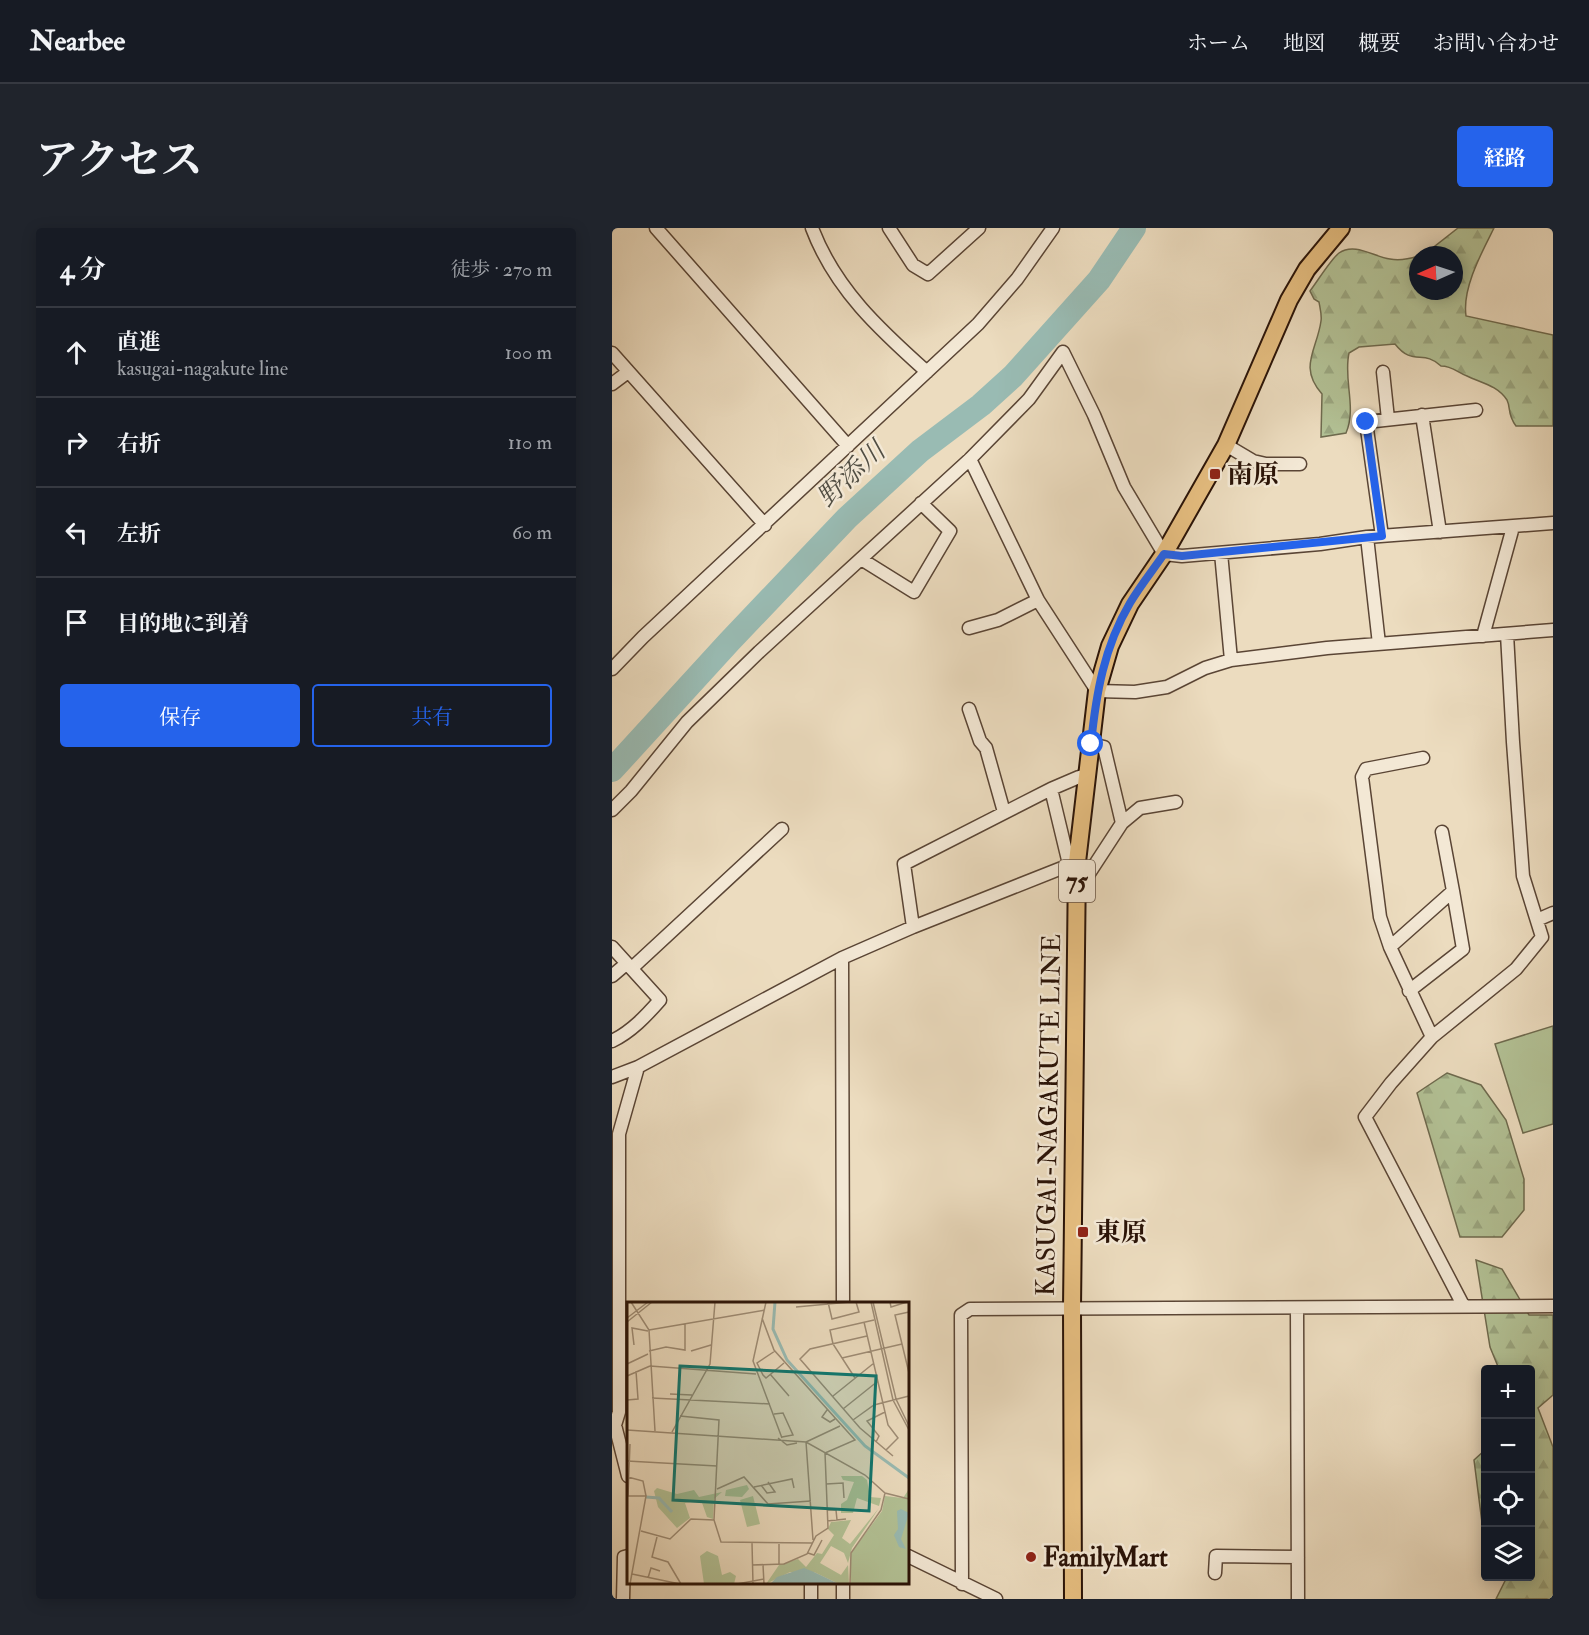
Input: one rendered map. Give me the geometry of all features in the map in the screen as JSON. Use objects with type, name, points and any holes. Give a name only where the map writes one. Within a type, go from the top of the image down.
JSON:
[{"type":"main road","name":"KASUGAI-NAGAKUTE LINE","points":[[1073,1599],[1072,1308],[1076,893],[1073,863],[1097,691],[1110,646],[1130,604],[1164,554],[1226,445],[1288,300],[1307,269],[1341,228]]},
{"type":"street","points":[[656,228],[848,446]]},
{"type":"street","points":[[812,228],[833,271],[865,314],[927,372]]},
{"type":"street","points":[[889,228],[913,265],[928,274],[979,228]]},
{"type":"street","points":[[612,669],[643,637],[978,324],[1017,279],[1053,228]]},
{"type":"street","points":[[612,810],[687,722],[759,652],[970,459],[1029,399],[1063,352],[1094,415],[1124,487],[1164,554],[1182,556],[1221,553],[1320,544],[1367,537],[1553,524]]},
{"type":"street","points":[[612,353],[765,525]]},
{"type":"street","points":[[612,384],[628,372]]},
{"type":"street","points":[[1383,372],[1388,419]]},
{"type":"street","points":[[1382,536],[1366,422],[1476,410]]},
{"type":"street","points":[[1422,415],[1440,532]]},
{"type":"street","points":[[1226,445],[1253,461],[1266,464],[1300,464]]},
{"type":"street","points":[[970,459],[1038,600],[1097,691],[1135,692],[1167,687],[1205,668],[1231,660],[1326,648],[1553,630]]},
{"type":"street","points":[[861,559],[914,592],[950,531],[921,503]]},
{"type":"street","points":[[1483,636],[1513,527]]},
{"type":"street","points":[[1367,537],[1379,644]]},
{"type":"street","points":[[1221,553],[1231,660]]},
{"type":"street","points":[[969,627],[998,620],[1038,600]]},
{"type":"street","points":[[1463,1305],[1365,1116],[1432,1037],[1516,969],[1542,937],[1523,876],[1507,634]]},
{"type":"street","points":[[969,709],[980,741],[986,748],[1004,812]]},
{"type":"street","points":[[1091,744],[1104,747],[1122,823]]},
{"type":"street","points":[[1423,758],[1366,769],[1362,777],[1380,917],[1409,991],[1432,1037]]},
{"type":"street","points":[[913,927],[904,864],[1051,789],[1087,775]]},
{"type":"street","points":[[612,1077],[638,1067],[842,958],[1073,863],[1051,789]]},
{"type":"street","points":[[1076,893],[1122,823],[1140,808],[1176,802]]},
{"type":"street","points":[[612,976],[629,966],[782,829]]},
{"type":"street","points":[[1409,991],[1463,949],[1443,832]]},
{"type":"street","points":[[1390,947],[1453,891]]},
{"type":"street","points":[[1537,920],[1553,914]]},
{"type":"street","points":[[612,947],[660,1000],[645,1018],[612,1041]]},
{"type":"street","points":[[842,958],[843,1302]]},
{"type":"street","points":[[627,1472],[615,1425],[620,1412],[615,1271],[619,1134],[638,1067]]},
{"type":"street","points":[[962,1584],[961,1315],[970,1309],[1553,1306]]},
{"type":"street","points":[[1297,1309],[1298,1599]]},
{"type":"street","points":[[623,1599],[624,1557],[627,1556]]},
{"type":"street","points":[[1215,1573],[1216,1556],[1298,1557]]},
{"type":"street","points":[[909,1557],[996,1599]]},
{"type":"green space","points":[[1458,228],[1494,228],[1470,282],[1466,316],[1553,335],[1553,426],[1516,426],[1511,418],[1507,400],[1498,391],[1451,368],[1441,366],[1435,361],[1407,355],[1395,344],[1359,347],[1349,353],[1350,413],[1346,433],[1321,437],[1322,394],[1311,375],[1310,367],[1321,314],[1319,302],[1314,299],[1310,291],[1336,256],[1351,249],[1393,260],[1409,258],[1409,300],[1463,300],[1463,246],[1435,246]]},
{"type":"green space","points":[[1553,1026],[1553,1124],[1523,1133],[1495,1044]]},
{"type":"green space","points":[[1447,1073],[1481,1085],[1506,1120],[1524,1179],[1524,1210],[1502,1237],[1460,1237],[1417,1093]]},
{"type":"green space","points":[[1476,1260],[1502,1269],[1529,1315],[1553,1315],[1553,1395],[1538,1408],[1553,1447],[1553,1599],[1496,1599],[1505,1581],[1535,1581],[1535,1365],[1497,1365],[1490,1347]]},
{"type":"green space","points":[[1481,1454],[1481,1515],[1474,1460]]},
{"type":"waterway","name":"野添川","points":[[612,770],[847,518],[920,451],[981,405],[1013,376],[1099,280],[1134,228]]},
{"type":"place","name":"南原","points":[[1215,474]]},
{"type":"place","name":"東原","points":[[1083,1232]]},
{"type":"place","name":"FamilyMart","points":[[1031,1557]]},
{"type":"route","points":[[1091,744],[1097,691],[1110,646],[1130,604],[1164,554],[1182,556],[1382,536],[1366,422]]}]
